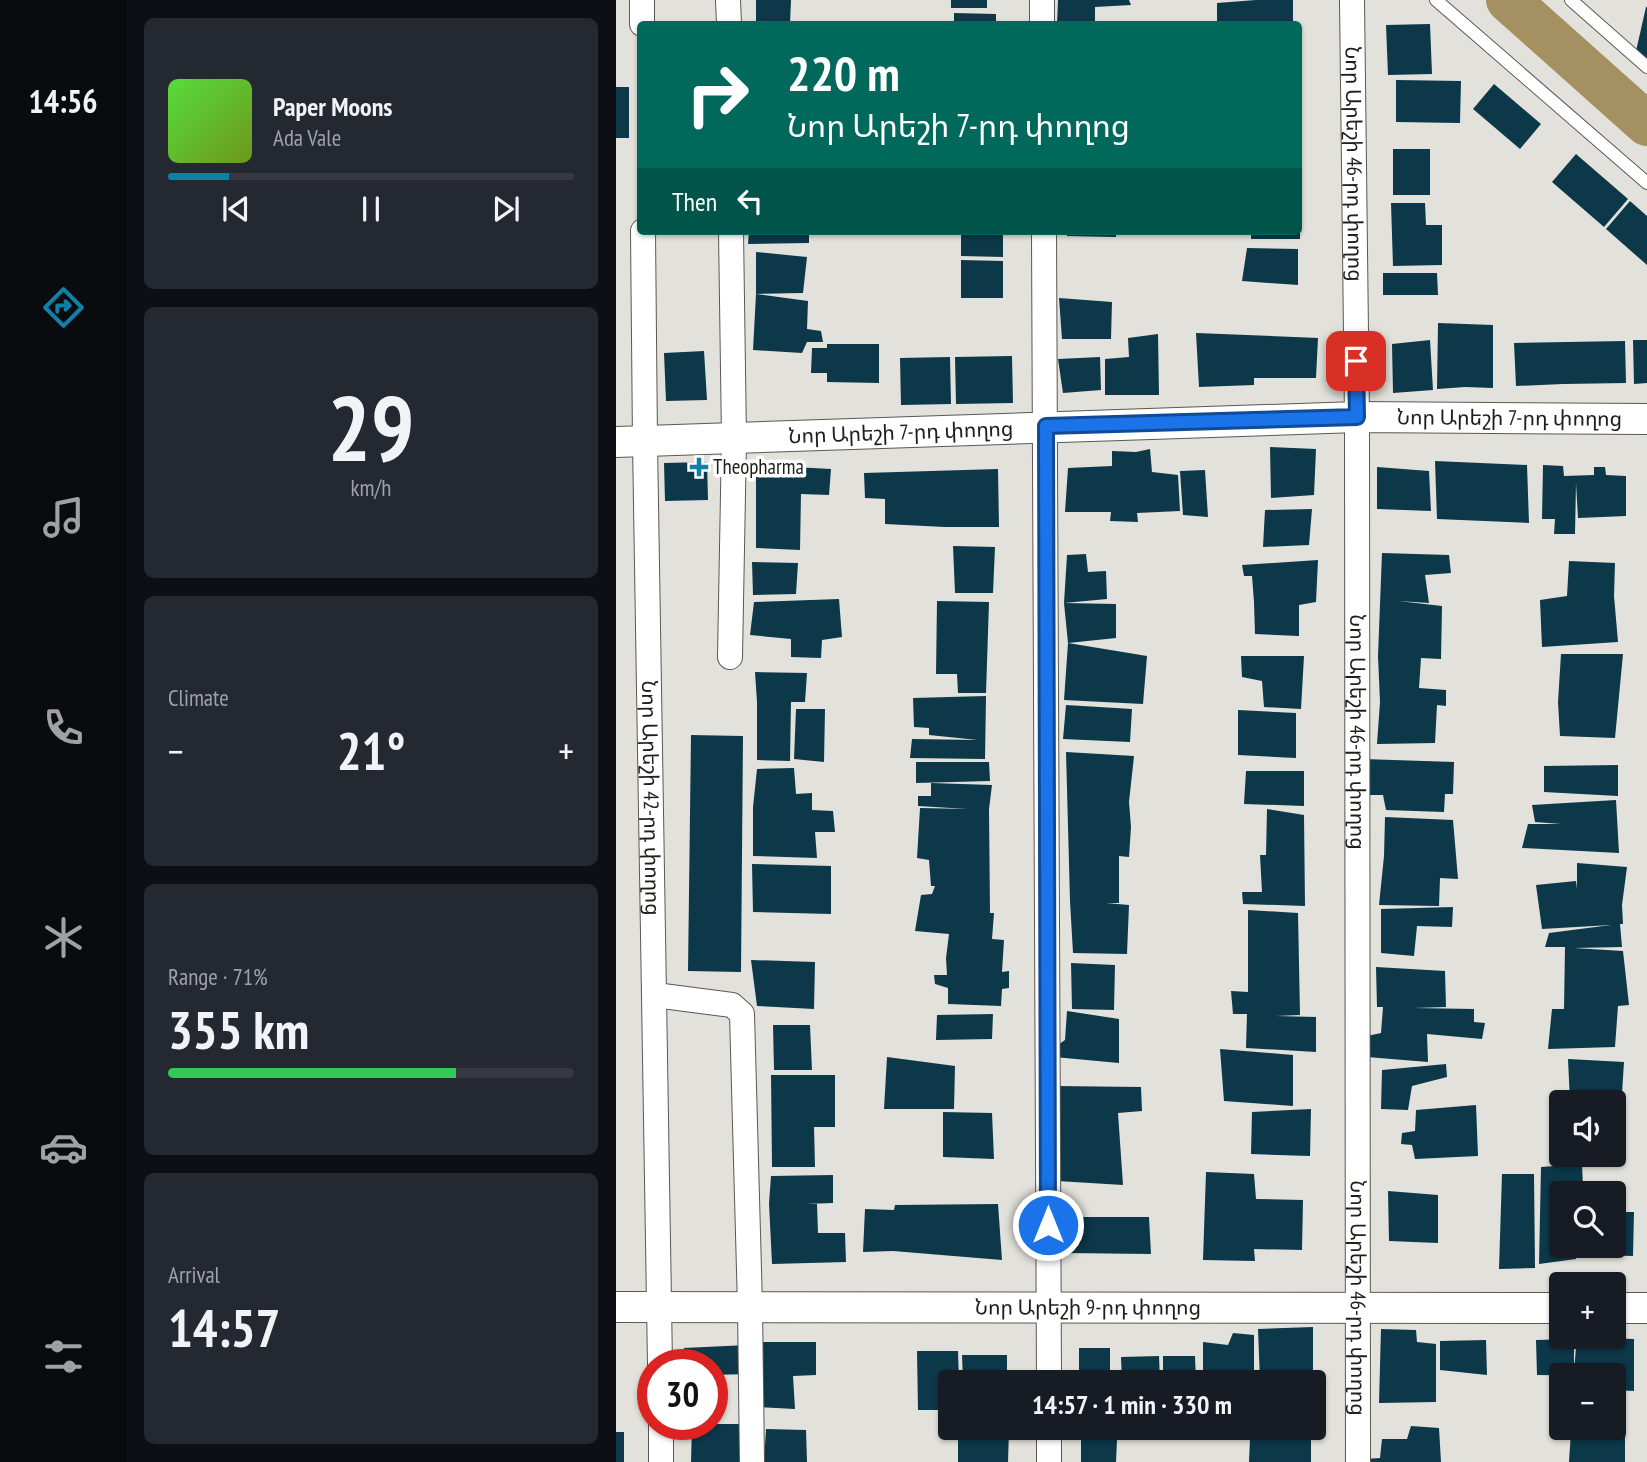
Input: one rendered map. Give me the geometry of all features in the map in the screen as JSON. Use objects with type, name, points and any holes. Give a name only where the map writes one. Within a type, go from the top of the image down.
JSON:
[{"type":"street","points":[[642,0],[642,21]]},
{"type":"street","points":[[729,0],[729,21]]},
{"type":"street","points":[[1042,0],[1042,21]]},
{"type":"street","name":"Նոր Արեշի 46-րդ փողոց","points":[[1352,0],[1357,417],[1358,1462]]},
{"type":"street","name":"Նոր Արեշի 42-րդ փողոց","points":[[643,235],[630,442],[655,995],[660,1349]]},
{"type":"street","points":[[730,657],[734,439],[731,235]]},
{"type":"street","points":[[1044,235],[1049,1370]]},
{"type":"street","name":"Նոր Արեշի 7-րդ փողոց","points":[[630,442],[1357,417],[1647,419]]},
{"type":"street","points":[[655,995],[733,1005],[742,1014],[750,1307],[751,1462]]},
{"type":"street","name":"Նոր Արեշի 9-րդ փողոց","points":[[616,1307],[1549,1308]]},
{"type":"street","points":[[1626,1308],[1647,1308]]},
{"type":"street","points":[[660,1440],[661,1462]]},
{"type":"street","points":[[1049,1440],[1049,1462]]},
{"type":"lane","points":[[1436,0],[1647,183]]},
{"type":"lane","points":[[1570,0],[1647,67]]},
{"type":"building","points":[[756,0],[791,0],[790,21],[756,21]]},
{"type":"building","points":[[951,0],[987,0],[987,8],[951,8]]},
{"type":"building","points":[[1058,0],[1129,0],[1131,5],[1095,7],[1095,21],[1057,21]]},
{"type":"building","points":[[1293,0],[1293,21],[1217,21],[1217,3]]},
{"type":"building","points":[[1647,7],[1647,58],[1636,51]]},
{"type":"building","points":[[954,13],[996,14],[996,21],[954,21]]},
{"type":"building","points":[[1430,24],[1432,74],[1388,75],[1386,25]]},
{"type":"building","points":[[1396,80],[1461,81],[1460,123],[1396,122]]},
{"type":"building","points":[[1494,84],[1541,124],[1520,149],[1473,109]]},
{"type":"building","points":[[616,87],[629,87],[629,138],[616,138]]},
{"type":"building","points":[[1393,149],[1430,149],[1430,195],[1393,195]]},
{"type":"building","points":[[1576,154],[1628,199],[1604,227],[1552,182]]},
{"type":"building","points":[[1630,201],[1647,216],[1647,265],[1606,229]]},
{"type":"building","points":[[1391,203],[1425,203],[1426,225],[1442,225],[1442,265],[1393,266]]},
{"type":"building","points":[[749,235],[809,235],[809,243],[748,244]]},
{"type":"building","points":[[961,235],[1003,235],[1003,257],[961,256]]},
{"type":"building","points":[[1116,235],[1116,237],[1067,236]]},
{"type":"building","points":[[1251,235],[1300,235],[1300,239],[1251,239]]},
{"type":"building","points":[[1247,248],[1298,249],[1298,285],[1242,281]]},
{"type":"building","points":[[756,252],[807,257],[803,293],[756,294]]},
{"type":"building","points":[[961,260],[1003,261],[1003,298],[961,298]]},
{"type":"building","points":[[1383,273],[1437,273],[1438,295],[1383,295]]},
{"type":"building","points":[[756,294],[808,301],[807,329],[821,331],[823,342],[807,342],[802,353],[753,350]]},
{"type":"building","points":[[1059,298],[1112,302],[1111,339],[1062,339]]},
{"type":"building","points":[[1438,323],[1493,325],[1493,388],[1437,389]]},
{"type":"building","points":[[1196,333],[1318,338],[1316,378],[1254,378],[1254,385],[1199,387]]},
{"type":"building","points":[[1158,334],[1159,395],[1105,395],[1105,359],[1129,357],[1128,338]]},
{"type":"building","points":[[1430,340],[1433,390],[1393,393],[1392,344]]},
{"type":"building","points":[[1633,340],[1647,340],[1647,383],[1634,384]]},
{"type":"building","points":[[1625,341],[1626,383],[1516,386],[1514,343]]},
{"type":"building","points":[[827,344],[879,344],[879,383],[827,382],[827,373],[811,373],[812,348],[827,348]]},
{"type":"building","points":[[704,351],[707,400],[666,401],[664,353]]},
{"type":"building","points":[[1012,356],[1013,403],[956,404],[955,357]]},
{"type":"building","points":[[950,357],[951,404],[901,405],[900,358]]},
{"type":"building","points":[[1100,357],[1101,390],[1063,393],[1058,359]]},
{"type":"building","points":[[1270,447],[1316,449],[1314,495],[1271,498]]},
{"type":"building","points":[[1150,449],[1152,472],[1178,475],[1180,511],[1137,513],[1138,522],[1110,521],[1111,512],[1065,512],[1068,468],[1112,466],[1112,451],[1136,452]]},
{"type":"building","points":[[1435,461],[1527,465],[1529,523],[1437,519]]},
{"type":"building","points":[[707,462],[708,500],[665,501],[664,463]]},
{"type":"building","points":[[756,465],[831,469],[829,495],[801,494],[800,550],[756,548]]},
{"type":"building","points":[[1543,465],[1563,466],[1564,476],[1594,475],[1594,467],[1605,467],[1606,475],[1626,476],[1626,516],[1578,518],[1576,483],[1575,534],[1554,534],[1555,519],[1542,519]]},
{"type":"building","points":[[1377,467],[1429,471],[1431,511],[1377,509]]},
{"type":"building","points":[[998,469],[999,527],[885,524],[885,499],[865,498],[864,473]]},
{"type":"building","points":[[1205,470],[1208,517],[1183,515],[1180,471]]},
{"type":"building","points":[[1312,509],[1309,545],[1263,547],[1265,510]]},
{"type":"building","points":[[953,546],[995,547],[993,593],[955,593]]},
{"type":"building","points":[[1382,553],[1449,555],[1451,573],[1425,575],[1429,603],[1398,601],[1442,606],[1441,659],[1421,658],[1419,688],[1446,690],[1446,706],[1437,705],[1435,743],[1377,744]]},
{"type":"building","points":[[1086,554],[1088,572],[1106,571],[1107,599],[1064,603],[1067,555]]},
{"type":"building","points":[[1318,560],[1316,602],[1299,605],[1299,636],[1255,634],[1252,576],[1244,576],[1242,565]]},
{"type":"building","points":[[1569,561],[1615,563],[1614,596],[1618,642],[1542,647],[1540,600],[1567,596]]},
{"type":"building","points":[[752,562],[798,563],[796,594],[753,595]]},
{"type":"building","points":[[839,599],[842,637],[822,640],[821,658],[791,657],[791,639],[750,635],[754,602]]},
{"type":"building","points":[[937,601],[989,602],[986,693],[958,693],[957,674],[936,674]]},
{"type":"building","points":[[1064,603],[1116,604],[1116,638],[1068,643]]},
{"type":"building","points":[[1068,643],[1147,656],[1143,704],[1064,700]]},
{"type":"building","points":[[1561,654],[1623,654],[1615,738],[1560,736],[1558,702]]},
{"type":"building","points":[[1241,656],[1304,656],[1301,709],[1264,707],[1262,681],[1242,677]]},
{"type":"building","points":[[755,672],[807,673],[805,702],[791,702],[790,761],[757,760]]},
{"type":"building","points":[[986,696],[985,759],[910,758],[912,739],[978,740],[929,735],[929,728],[914,727],[913,698]]},
{"type":"building","points":[[1066,705],[1132,709],[1130,742],[1063,739]]},
{"type":"building","points":[[796,709],[825,709],[824,762],[794,759]]},
{"type":"building","points":[[1238,710],[1296,713],[1296,758],[1238,755]]},
{"type":"building","points":[[691,735],[743,736],[741,972],[688,971]]},
{"type":"building","points":[[1066,752],[1134,756],[1129,802],[1129,857],[1119,856],[1119,903],[1106,903],[1129,905],[1127,954],[1073,953]]},
{"type":"building","points":[[1363,759],[1454,762],[1453,794],[1445,794],[1444,812],[1386,810],[1383,795],[1366,795]]},
{"type":"building","points":[[916,762],[989,762],[990,781],[916,783]]},
{"type":"building","points":[[1618,765],[1618,796],[1544,792],[1544,766]]},
{"type":"building","points":[[794,768],[796,794],[812,793],[812,810],[833,811],[835,832],[815,832],[817,858],[753,856],[753,807],[757,769]]},
{"type":"building","points":[[1246,771],[1304,771],[1304,806],[1244,804]]},
{"type":"building","points":[[931,783],[992,785],[989,809],[990,913],[994,913],[992,939],[1004,940],[1002,972],[1009,971],[1009,988],[1002,989],[1001,1006],[948,1004],[948,988],[935,984],[934,975],[947,975],[949,934],[915,931],[921,895],[932,894],[935,886],[931,886],[929,860],[917,858],[920,808],[968,809],[918,806],[918,796],[931,796]]},
{"type":"building","points":[[1616,800],[1619,853],[1522,848],[1528,824],[1561,824],[1535,822],[1532,805]]},
{"type":"building","points":[[1267,809],[1304,815],[1305,906],[1243,904],[1242,892],[1262,892],[1260,855],[1266,855]]},
{"type":"building","points":[[1385,817],[1453,820],[1458,879],[1440,878],[1439,906],[1379,905]]},
{"type":"building","points":[[1577,863],[1627,867],[1622,905],[1623,924],[1620,924],[1622,947],[1574,948],[1623,951],[1629,1005],[1618,1006],[1615,1047],[1548,1049],[1552,1009],[1564,1009],[1565,947],[1545,947],[1549,933],[1611,925],[1542,929],[1536,885],[1576,881],[1577,889]]},
{"type":"building","points":[[752,864],[831,866],[831,914],[753,912]]},
{"type":"building","points":[[1453,907],[1452,927],[1417,926],[1414,956],[1381,953],[1381,909]]},
{"type":"building","points":[[1248,910],[1298,913],[1300,1015],[1276,1016],[1316,1017],[1316,1052],[1246,1048],[1247,1014],[1233,1014],[1231,991],[1248,992]]},
{"type":"building","points":[[751,960],[815,962],[814,1009],[757,1006]]},
{"type":"building","points":[[1071,963],[1115,965],[1114,1010],[1072,1009]]},
{"type":"building","points":[[1376,967],[1445,971],[1446,1007],[1414,1008],[1474,1009],[1474,1022],[1485,1023],[1482,1039],[1427,1034],[1428,1062],[1367,1057],[1367,1036],[1381,1033],[1383,1007],[1377,1007]]},
{"type":"building","points":[[1067,1011],[1119,1019],[1119,1063],[1054,1057],[1052,1049],[1065,1040]]},
{"type":"building","points":[[993,1014],[992,1039],[936,1040],[937,1015]]},
{"type":"building","points":[[773,1025],[810,1025],[812,1070],[774,1070]]},
{"type":"building","points":[[1220,1049],[1293,1055],[1293,1106],[1224,1101]]},
{"type":"building","points":[[887,1057],[955,1066],[954,1109],[884,1109]]},
{"type":"building","points":[[1568,1059],[1624,1062],[1622,1090],[1569,1090]]},
{"type":"building","points":[[1446,1064],[1447,1077],[1412,1086],[1408,1110],[1381,1109],[1382,1070]]},
{"type":"building","points":[[771,1075],[835,1075],[835,1127],[814,1127],[815,1167],[772,1167]]},
{"type":"building","points":[[1056,1086],[1141,1087],[1142,1111],[1118,1113],[1123,1185],[1057,1181]]},
{"type":"building","points":[[1476,1105],[1478,1156],[1415,1159],[1412,1145],[1401,1144],[1402,1133],[1415,1131],[1416,1110]]},
{"type":"building","points":[[1311,1109],[1310,1156],[1251,1154],[1252,1112]]},
{"type":"building","points":[[943,1112],[992,1113],[994,1159],[943,1157]]},
{"type":"building","points":[[1541,1167],[1582,1167],[1583,1181],[1549,1181],[1549,1258],[1576,1259],[1539,1264]]},
{"type":"building","points":[[1206,1172],[1254,1174],[1256,1199],[1303,1200],[1302,1250],[1254,1249],[1255,1261],[1203,1260]]},
{"type":"building","points":[[1502,1174],[1534,1174],[1535,1268],[1499,1269]]},
{"type":"building","points":[[833,1175],[833,1203],[805,1204],[817,1204],[818,1233],[845,1233],[846,1262],[772,1264],[769,1203],[771,1176]]},
{"type":"building","points":[[1388,1191],[1438,1195],[1438,1243],[1389,1241]]},
{"type":"building","points":[[998,1204],[1002,1260],[893,1251],[863,1252],[865,1209],[894,1210],[895,1205]]},
{"type":"building","points":[[1626,1212],[1634,1212],[1633,1256],[1626,1256]]},
{"type":"building","points":[[1066,1217],[1149,1217],[1151,1254],[1066,1253]]},
{"type":"building","points":[[1313,1327],[1313,1370],[1260,1370],[1258,1329]]},
{"type":"building","points":[[1381,1329],[1416,1330],[1417,1342],[1436,1344],[1436,1402],[1379,1403]]},
{"type":"building","points":[[1233,1333],[1254,1335],[1254,1370],[1203,1370],[1203,1342],[1228,1345]]},
{"type":"building","points":[[1626,1339],[1634,1339],[1634,1391],[1626,1391],[1626,1363],[1575,1363],[1576,1349],[1626,1349]]},
{"type":"building","points":[[1486,1340],[1487,1375],[1440,1370],[1440,1341]]},
{"type":"building","points":[[1536,1340],[1549,1340],[1549,1349],[1574,1349],[1574,1363],[1549,1363],[1549,1375],[1537,1375]]},
{"type":"building","points":[[754,1342],[816,1342],[816,1375],[793,1376],[795,1409],[756,1407]]},
{"type":"building","points":[[747,1345],[748,1374],[728,1375],[728,1349],[684,1348]]},
{"type":"building","points":[[1079,1348],[1110,1348],[1110,1370],[1079,1370]]},
{"type":"building","points":[[917,1351],[958,1351],[959,1370],[938,1370],[938,1410],[918,1410]]},
{"type":"building","points":[[962,1355],[1007,1355],[1007,1370],[963,1370]]},
{"type":"building","points":[[1159,1356],[1160,1370],[1122,1370],[1121,1357]]},
{"type":"building","points":[[1163,1356],[1195,1356],[1196,1370],[1163,1370]]},
{"type":"building","points":[[728,1424],[740,1424],[739,1462],[691,1462],[692,1440],[728,1440]]},
{"type":"building","points":[[1411,1426],[1439,1428],[1441,1462],[1365,1462],[1365,1459],[1380,1458],[1382,1439],[1407,1439]]},
{"type":"building","points":[[766,1429],[806,1430],[807,1462],[764,1462]]},
{"type":"building","points":[[616,1432],[624,1432],[624,1462],[616,1462]]},
{"type":"building","points":[[958,1440],[1009,1440],[1008,1462],[958,1462]]},
{"type":"building","points":[[1081,1440],[1117,1440],[1116,1462],[1081,1462]]},
{"type":"building","points":[[1250,1440],[1311,1440],[1311,1462],[1249,1462]]},
{"type":"building","points":[[1570,1440],[1625,1440],[1625,1462],[1569,1462]]},
{"type":"waterway","points":[[1508,0],[1647,124]]},
{"type":"place","name":"Theopharma","points":[[699,467]]},
{"type":"route","points":[[1048,1225],[1046,426],[1357,417],[1356,361]]}]
